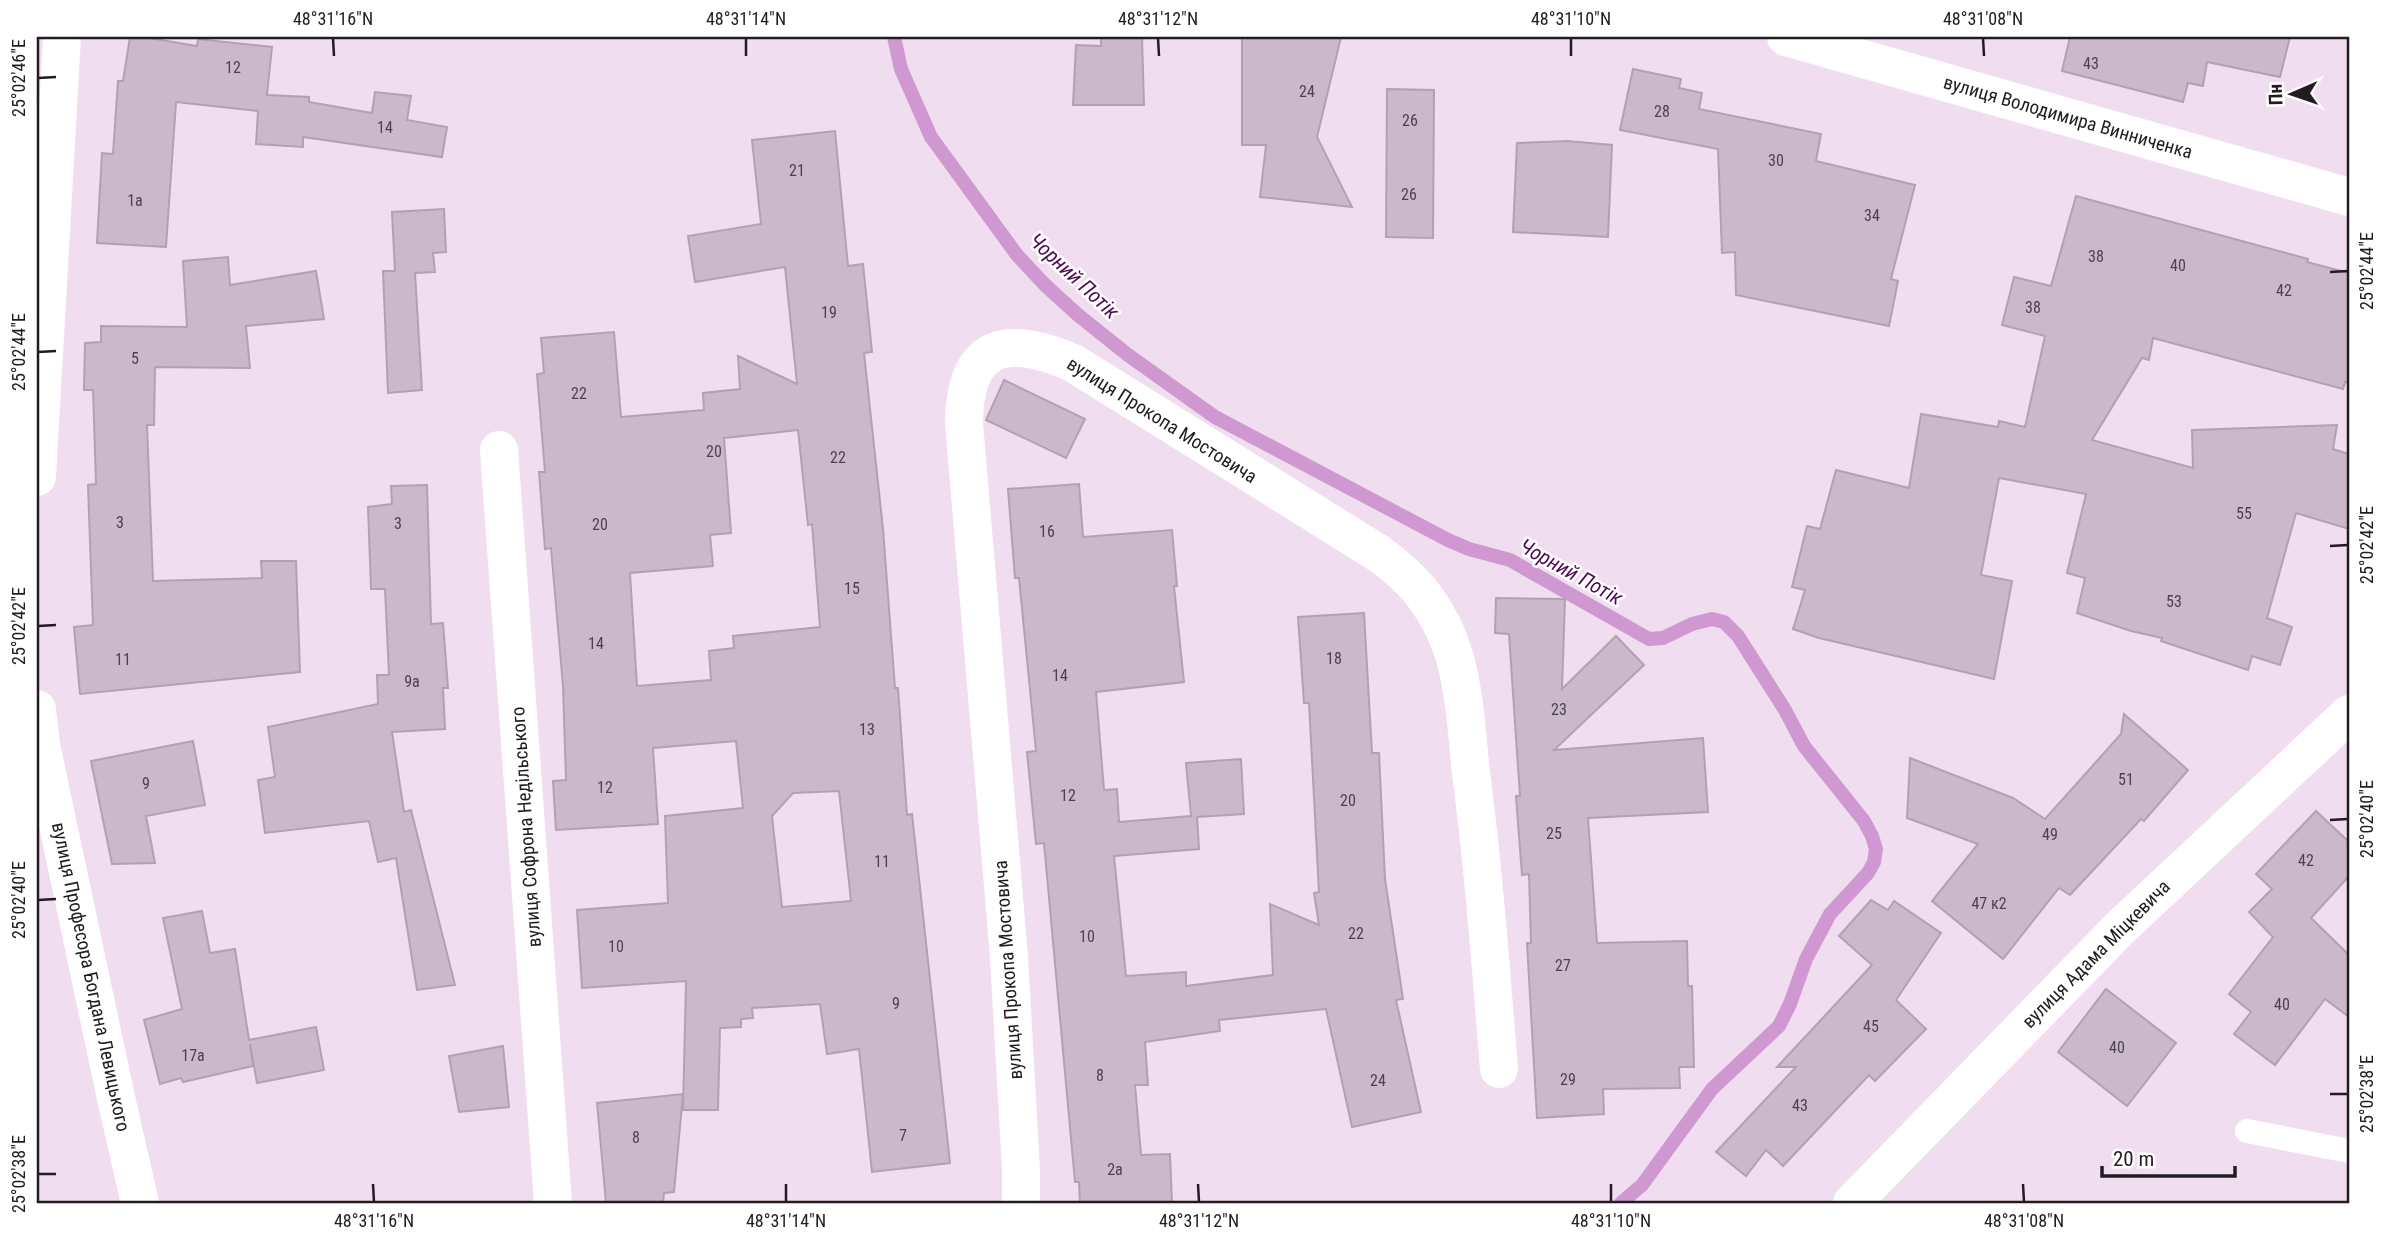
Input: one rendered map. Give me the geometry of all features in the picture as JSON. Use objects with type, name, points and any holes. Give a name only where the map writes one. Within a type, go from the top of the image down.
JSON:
[{"type":"street","points":[[37,477],[62,37]]},
{"type":"street","name":"вулиця Володимира Винниченка","points":[[1786,37],[2349,197]]},
{"type":"street","name":"вулиця Прокопа Мостовича","points":[[1021,1203],[1009,957],[964,423],[964,397],[972,373],[988,355],[999,350],[1023,348],[1049,352],[1073,363],[1400,568],[1419,587],[1450,645],[1460,683],[1482,856],[1499,1069]]},
{"type":"street","name":"вулиця Софрона Недільського","points":[[499,450],[553,1203]]},
{"type":"street","name":"вулиця Професора Богдана Левицького","points":[[37,709],[44,759],[140,1203]]},
{"type":"street","name":"вулиця Адама Міцкевича","points":[[1852,1203],[2121,927],[2349,714]]},
{"type":"lane","points":[[2247,1131],[2349,1151]]},
{"type":"building","points":[[130,37],[197,46],[198,39],[272,47],[267,95],[309,97],[309,102],[372,113],[375,92],[411,96],[407,120],[447,127],[442,157],[303,137],[303,147],[256,144],[258,111],[176,102],[166,247],[97,243],[102,153],[113,154],[118,81],[123,81]]},
{"type":"building","points":[[1101,37],[1142,37],[1144,105],[1073,105],[1076,45],[1101,46]]},
{"type":"building","points":[[1242,37],[1341,37],[1317,137],[1352,207],[1260,197],[1266,145],[1242,145]]},
{"type":"building","points":[[2070,37],[2290,37],[2280,77],[2207,62],[2203,86],[2188,83],[2183,102],[2062,71]]},
{"type":"building","points":[[1633,69],[1681,79],[1679,88],[1702,93],[1699,109],[1821,134],[1816,161],[1915,185],[1891,279],[1898,281],[1889,326],[1736,295],[1735,252],[1722,253],[1718,149],[1620,130]]},
{"type":"building","points":[[1387,89],[1434,90],[1433,238],[1386,237]]},
{"type":"building","points":[[835,131],[848,266],[863,264],[872,352],[864,353],[883,529],[895,688],[898,688],[907,815],[912,814],[950,1163],[872,1172],[859,1049],[827,1054],[820,1004],[752,1008],[753,1018],[741,1019],[741,1027],[720,1028],[718,1110],[683,1110],[686,981],[582,988],[577,910],[668,903],[665,816],[743,808],[736,741],[653,748],[658,824],[556,830],[553,781],[566,780],[563,686],[551,548],[545,549],[539,472],[545,472],[537,374],[544,373],[541,338],[614,332],[621,417],[704,410],[703,393],[740,389],[738,356],[797,384],[785,267],[695,282],[688,236],[761,224],[752,140]],"holes":[[[798,430],[808,525],[812,524],[820,627],[733,636],[734,648],[709,651],[711,680],[637,686],[630,573],[713,566],[710,535],[731,533],[724,438]],[[839,791],[851,901],[782,907],[772,816],[793,793]]]},
{"type":"building","points":[[1567,141],[1612,145],[1608,237],[1513,232],[1517,143]]},
{"type":"building","points":[[2076,196],[2308,259],[2307,262],[2349,273],[2349,383],[2345,382],[2343,389],[2153,338],[2149,360],[2142,358],[2092,440],[2193,468],[2192,430],[2337,425],[2333,449],[2349,454],[2349,529],[2296,513],[2267,618],[2292,627],[2280,665],[2252,656],[2248,670],[2161,641],[2162,638],[2077,613],[2085,578],[2067,573],[2086,494],[1999,478],[1981,575],[2012,581],[1994,679],[1819,638],[1793,629],[1805,590],[1792,587],[1807,526],[1820,529],[1836,470],[1909,488],[1921,414],[1998,427],[1999,421],[2025,427],[2045,336],[2002,325],[2014,277],[2051,286]]},
{"type":"building","points":[[444,209],[446,252],[433,253],[435,272],[415,273],[422,390],[388,393],[383,271],[395,271],[392,212]]},
{"type":"building","points":[[228,257],[230,285],[316,271],[324,319],[246,326],[250,368],[155,367],[154,425],[147,425],[153,581],[262,578],[261,561],[296,561],[300,672],[80,694],[74,627],[93,625],[88,485],[96,484],[93,390],[84,390],[85,343],[101,342],[101,326],[187,327],[183,261]]},
{"type":"building","points":[[1004,380],[1085,419],[1066,458],[986,420]]},
{"type":"building","points":[[1079,484],[1083,537],[1172,530],[1177,586],[1174,586],[1184,682],[1096,692],[1104,790],[1117,789],[1119,822],[1191,816],[1186,763],[1241,759],[1244,814],[1197,817],[1199,849],[1114,856],[1126,976],[1186,972],[1186,986],[1273,975],[1270,904],[1319,925],[1314,893],[1319,892],[1309,703],[1304,703],[1298,617],[1364,613],[1372,753],[1379,753],[1385,879],[1403,999],[1396,1000],[1421,1112],[1352,1127],[1326,1009],[1219,1020],[1220,1031],[1145,1042],[1148,1085],[1135,1085],[1141,1155],[1170,1154],[1172,1203],[1080,1203],[1079,1182],[1075,1182],[1044,843],[1036,844],[1027,752],[1036,751],[1019,578],[1015,578],[1008,489]]},
{"type":"building","points":[[427,485],[431,624],[443,623],[448,688],[443,688],[445,729],[392,732],[404,812],[411,810],[455,985],[417,990],[396,858],[378,862],[369,821],[265,833],[258,780],[275,777],[268,727],[378,704],[377,675],[389,675],[385,589],[371,589],[368,507],[392,504],[391,486]]},
{"type":"building","points":[[1496,598],[1565,599],[1562,689],[1616,636],[1644,665],[1554,750],[1703,738],[1708,812],[1588,818],[1597,943],[1687,941],[1688,986],[1692,986],[1694,1067],[1679,1067],[1680,1088],[1603,1089],[1604,1114],[1537,1118],[1527,943],[1531,943],[1529,874],[1522,875],[1516,796],[1520,796],[1509,634],[1495,633]]},
{"type":"building","points":[[2124,714],[2188,770],[2144,821],[2141,819],[2070,895],[2059,888],[2003,959],[1932,901],[1978,844],[1907,818],[1910,758],[2013,798],[2045,819],[2121,734]]},
{"type":"building","points":[[193,741],[205,805],[146,816],[155,863],[112,864],[91,761]]},
{"type":"building","points":[[2316,811],[2349,842],[2349,876],[2311,918],[2349,955],[2349,1017],[2325,999],[2275,1065],[2234,1034],[2251,1012],[2229,994],[2273,937],[2249,912],[2272,889],[2256,874]]},
{"type":"building","points":[[1871,900],[1888,910],[1894,901],[1941,933],[1896,1000],[1926,1029],[1875,1081],[1869,1075],[1783,1166],[1766,1150],[1746,1176],[1716,1152],[1796,1067],[1777,1067],[1872,965],[1839,936]]},
{"type":"building","points":[[202,911],[210,953],[235,949],[249,1040],[316,1027],[324,1070],[257,1083],[250,1044],[253,1066],[183,1082],[181,1078],[160,1084],[144,1020],[182,1009],[163,918]]},
{"type":"building","points":[[2106,989],[2176,1043],[2127,1106],[2058,1052]]},
{"type":"building","points":[[503,1046],[509,1107],[459,1112],[449,1056]]},
{"type":"building","points":[[683,1094],[674,1192],[664,1193],[663,1203],[606,1203],[597,1103]]},
{"type":"waterway","name":"Чорний Потік","points":[[894,37],[901,69],[931,137],[1017,255],[1078,315],[1128,355],[1215,417],[1448,540],[1469,549],[1510,560],[1649,639],[1663,638],[1692,624],[1712,619],[1724,622],[1738,636],[1785,710],[1804,746],[1864,821],[1876,849],[1874,862],[1868,873],[1830,914],[1806,959],[1779,1026],[1712,1089],[1642,1185],[1621,1203]]}]
